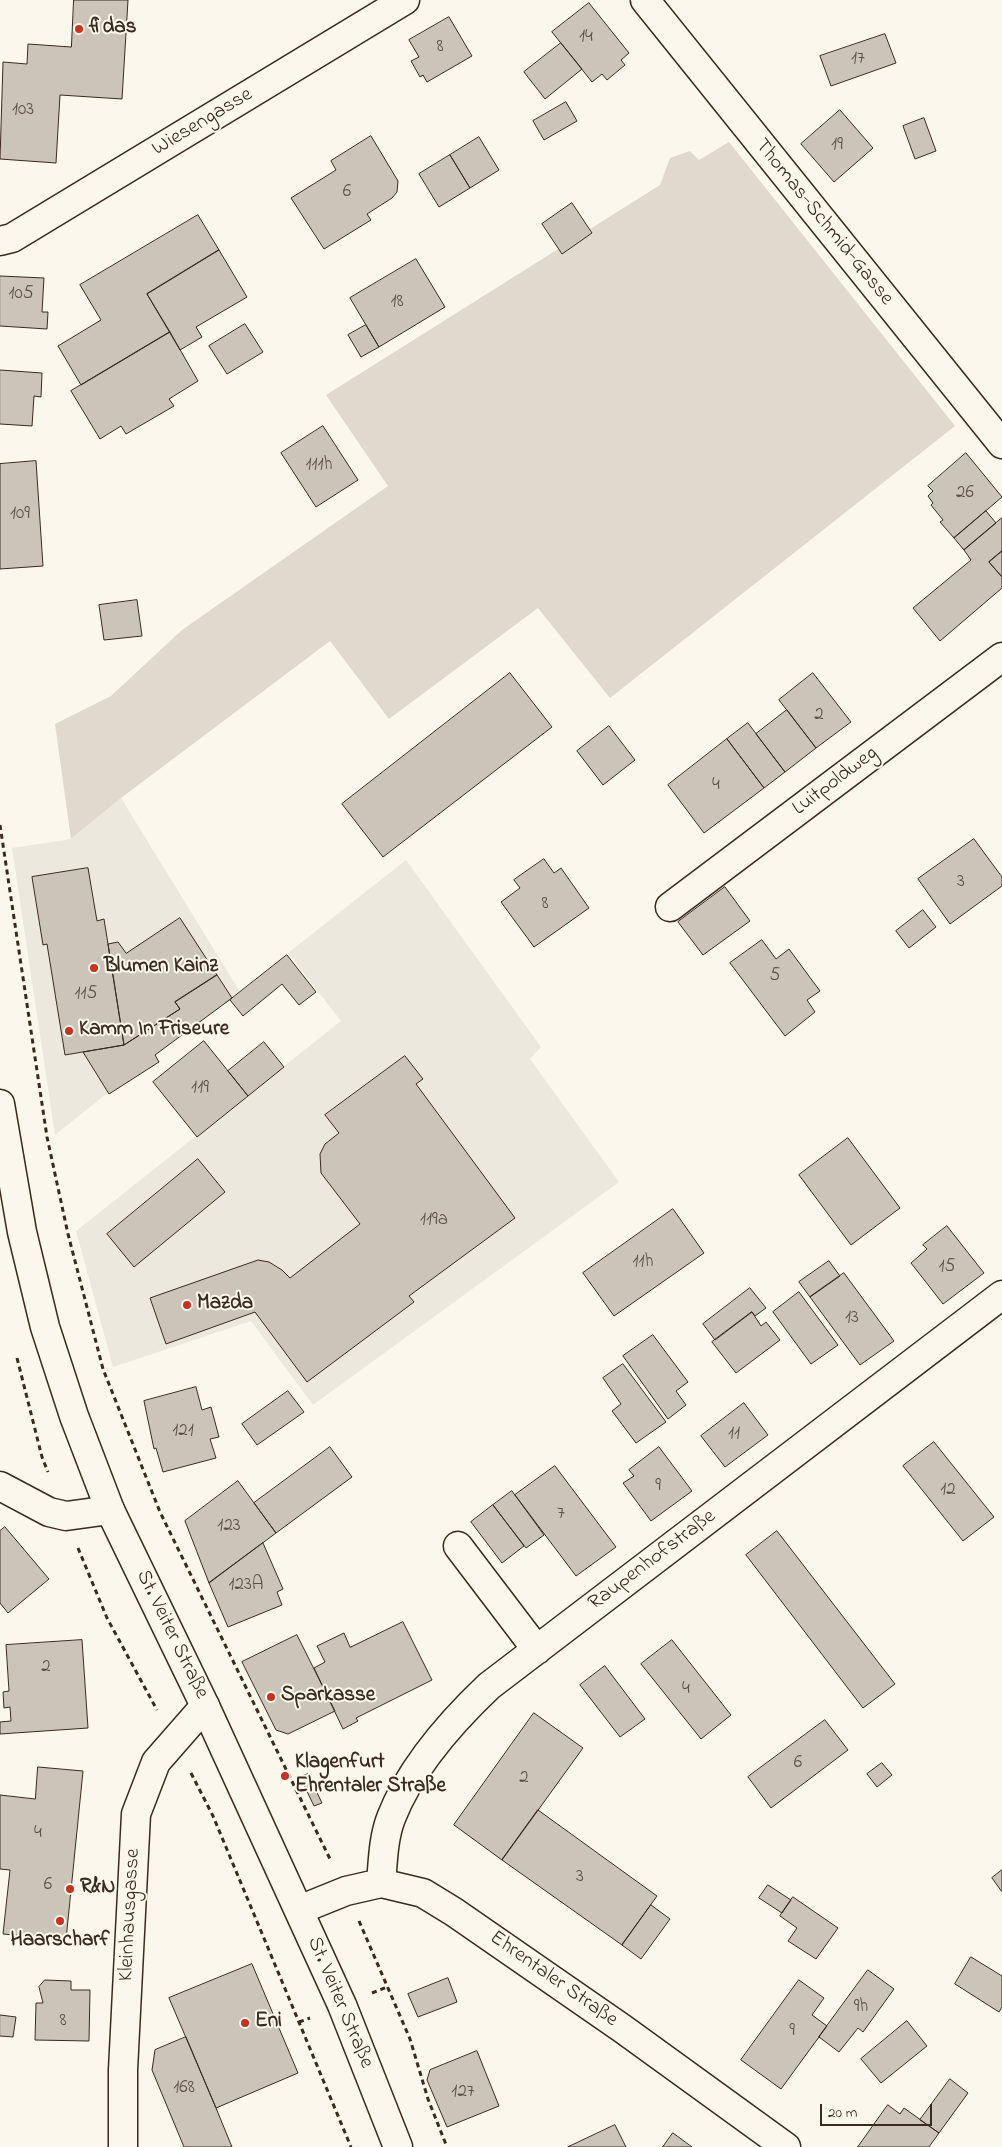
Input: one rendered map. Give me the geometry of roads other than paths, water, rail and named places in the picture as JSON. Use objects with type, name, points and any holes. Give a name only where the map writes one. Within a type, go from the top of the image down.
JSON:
[{"type":"street","name":"Wiesengasse","points":[[0,242],[20,233],[405,0]]},
{"type":"street","name":"Thomas-Schmid-Gasse","points":[[645,0],[1002,444]]},
{"type":"street","name":"Luitpoldweg","points":[[670,907],[1002,657]]},
{"type":"street","name":"St. Veiter Straße","points":[[0,1104],[22,1232],[45,1327],[74,1416],[110,1510],[205,1706],[342,2005],[398,2147]]},
{"type":"street","name":"Raupenhofstraße","points":[[381,1883],[384,1850],[390,1820],[406,1786],[458,1715],[489,1686],[1002,1295]]},
{"type":"street","points":[[0,1486],[49,1512],[66,1516],[110,1510]]},
{"type":"street","points":[[458,1546],[537,1650]]},
{"type":"street","name":"Kleinhausgasse","points":[[123,2147],[123,2070],[136,1814],[156,1762],[173,1740],[205,1706]]},
{"type":"street","name":"Ehrentaler Straße","points":[[299,1910],[346,1891],[381,1883],[423,1893],[454,1912],[623,2029],[786,2147]]},
{"type":"place","name":"fidas","points":[[79,29]]},
{"type":"place","name":"Blumen Kainz","points":[[94,968]]},
{"type":"place","name":"Kamm In Friseure","points":[[69,1031]]},
{"type":"place","name":"Mazda","points":[[187,1305]]},
{"type":"place","name":"Sparkasse","points":[[271,1697]]},
{"type":"place","name":"Klagenfurt Ehrentaler Straße","points":[[285,1776]]},
{"type":"place","name":"R&N","points":[[70,1889]]},
{"type":"place","name":"Haarscharf","points":[[60,1921]]},
{"type":"place","name":"Eni","points":[[245,2023]]}]
